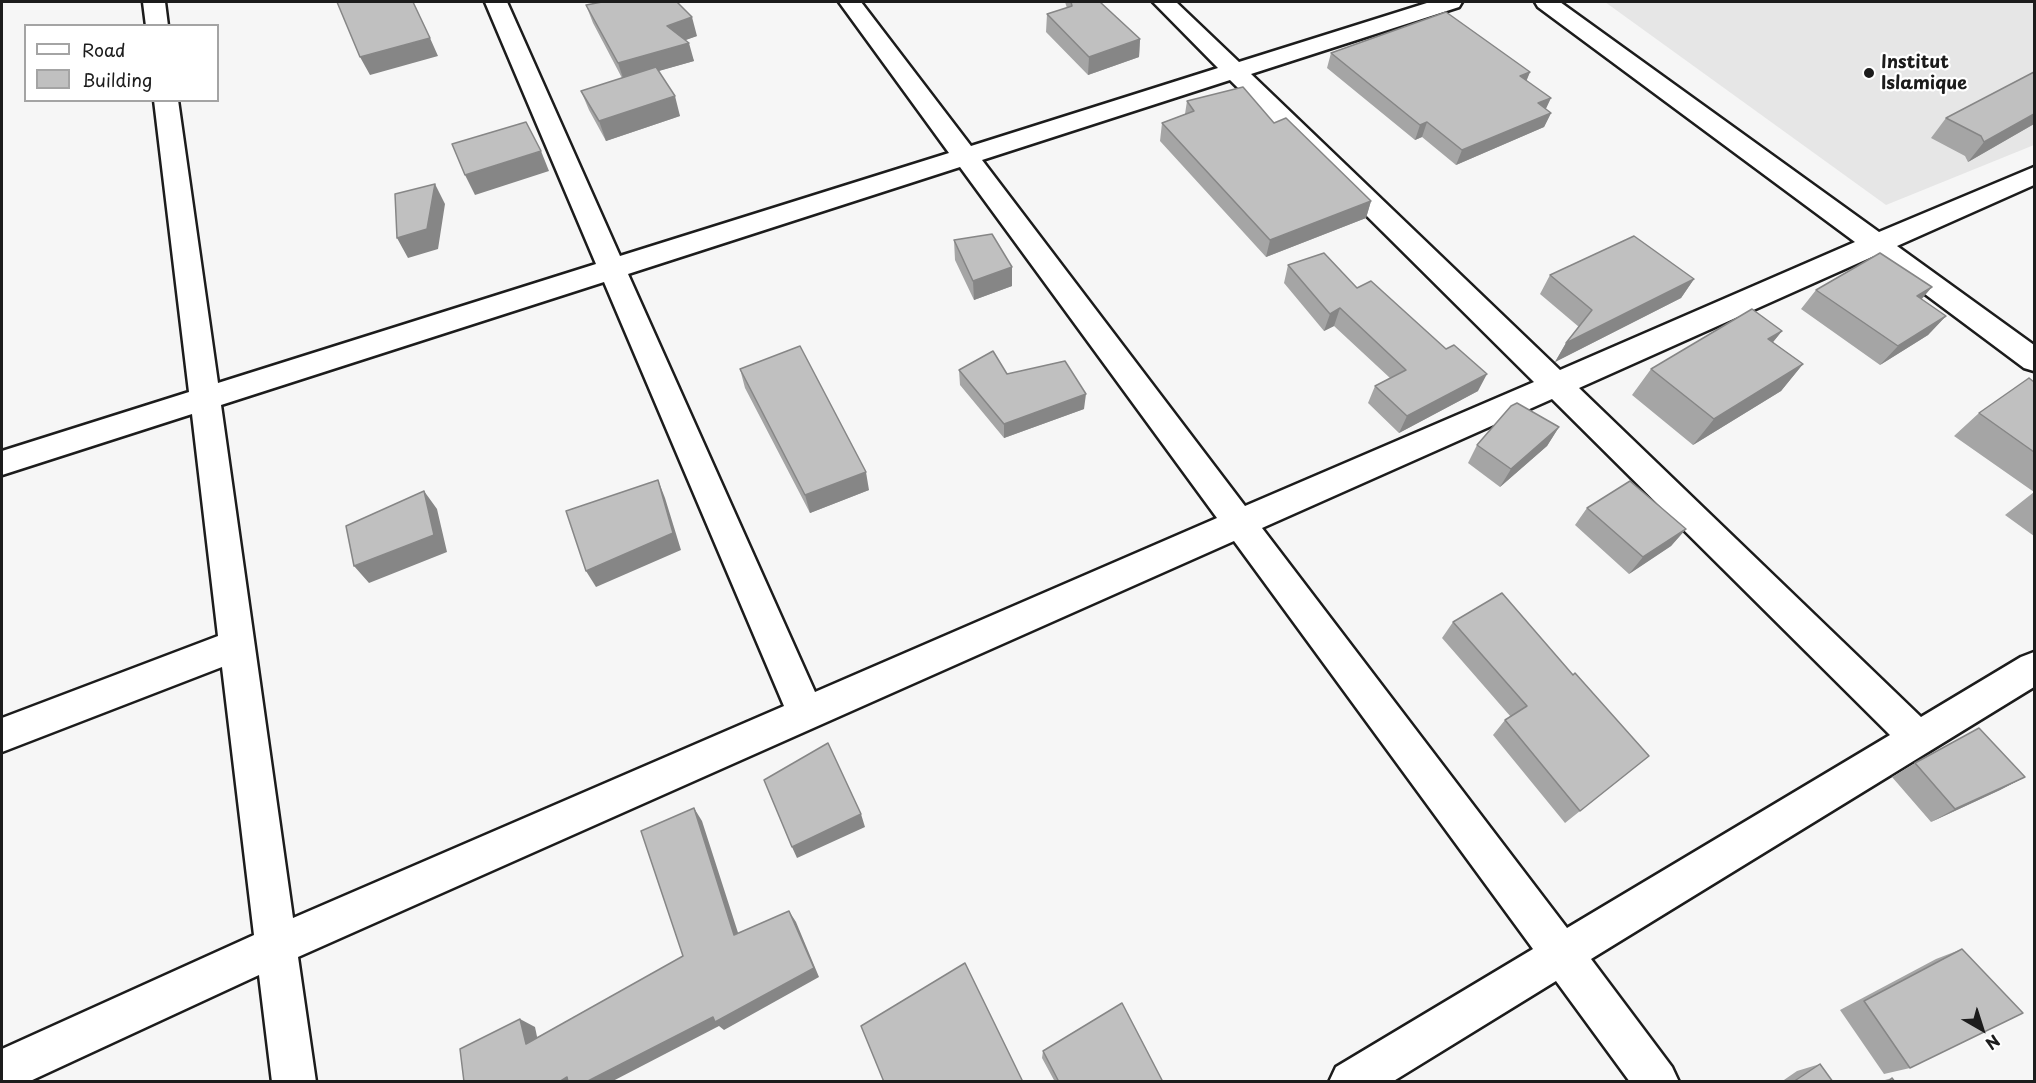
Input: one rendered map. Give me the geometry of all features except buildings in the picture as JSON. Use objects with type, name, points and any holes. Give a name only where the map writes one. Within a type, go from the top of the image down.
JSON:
[{"type":"street","points":[[154,2],[157,24]]},
{"type":"street","points":[[496,2],[806,714]]},
{"type":"street","points":[[850,2],[1657,1082]]},
{"type":"street","points":[[1164,2],[1918,738]]},
{"type":"street","points":[[2,463],[1451,2]]},
{"type":"street","points":[[1546,2],[2034,360]]},
{"type":"street","points":[[166,102],[294,1082]]},
{"type":"street","points":[[2,1071],[276,946],[2034,175]]},
{"type":"street","points":[[2,735],[237,645]]},
{"type":"street","points":[[1351,1082],[2034,668]]},
{"type":"shaded area","name":"Institut Islamique","points":[[1605,2],[2034,2],[2034,145],[1886,205]]},
{"type":"place","name":"Institut Islamique","points":[[1869,73]]}]
